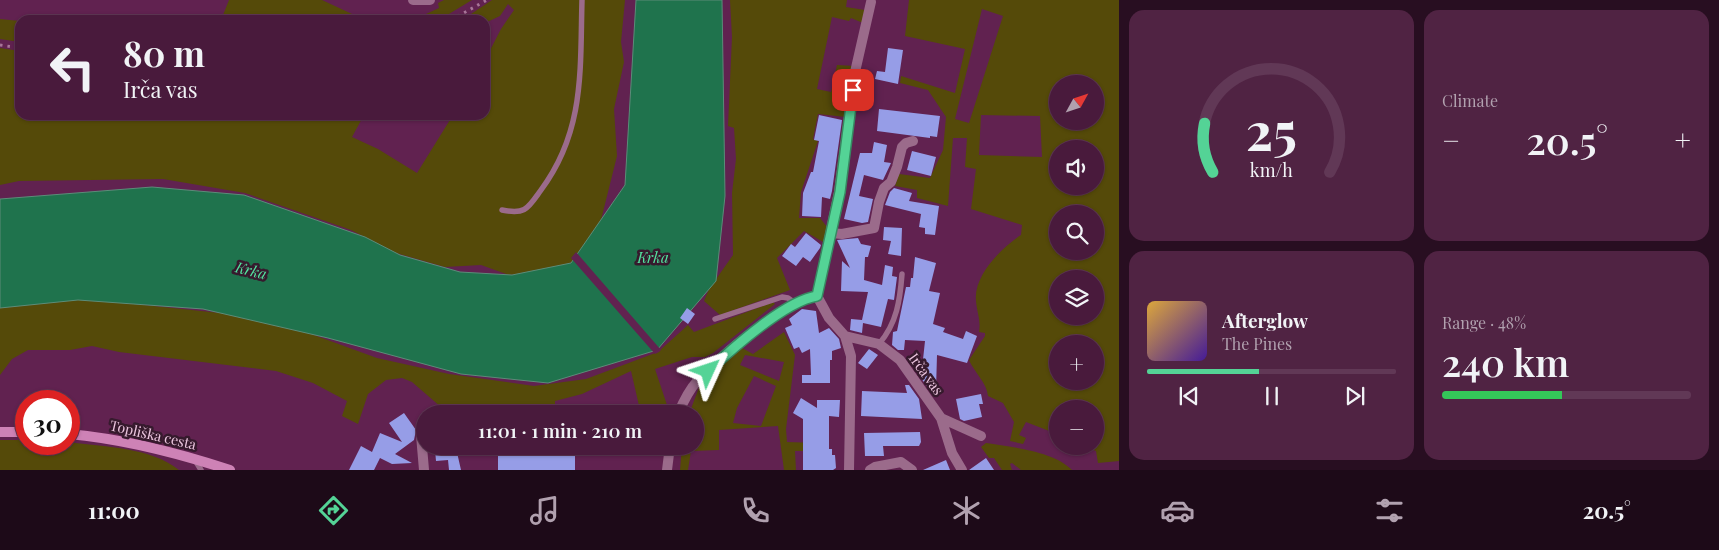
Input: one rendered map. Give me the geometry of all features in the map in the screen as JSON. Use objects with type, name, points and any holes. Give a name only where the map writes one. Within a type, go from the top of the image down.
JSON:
[{"type":"main road","points":[[0,432],[15,432]]},
{"type":"main road","name":"Topliška cesta","points":[[80,435],[102,438],[194,458],[230,470]]},
{"type":"street","points":[[413,0],[430,0]]},
{"type":"street","points":[[849,470],[851,356],[845,336],[829,318],[817,296],[840,192],[855,72],[871,2]]},
{"type":"street","points":[[830,234],[842,234],[874,228],[879,202],[884,188],[891,182],[902,147],[913,141]]},
{"type":"street","points":[[683,405],[698,381],[766,323],[807,297],[817,296]]},
{"type":"street","name":"Irča vas","points":[[845,336],[879,344],[900,360],[941,418],[980,436]]},
{"type":"street","points":[[941,418],[952,453],[962,470]]},
{"type":"street","points":[[423,455],[424,470]]},
{"type":"street","points":[[667,470],[669,455]]},
{"type":"street","points":[[870,470],[875,467],[901,462],[912,470]]},
{"type":"lane","points":[[502,210],[515,213],[527,209],[553,174],[571,136],[579,98],[582,0]]},
{"type":"lane","points":[[879,344],[890,331],[900,303],[902,274]]},
{"type":"lane","points":[[715,319],[782,297],[788,298],[795,304]]},
{"type":"lane","points":[[194,458],[201,470]]},
{"type":"shaded area","points":[[229,0],[322,0],[354,15],[223,15]]},
{"type":"shaded area","points":[[444,0],[472,0],[447,15],[424,15],[439,8],[438,3]]},
{"type":"shaded area","points":[[492,0],[625,0],[621,42],[624,62],[614,109],[617,156],[601,220],[573,262],[545,271],[509,275],[481,265],[445,267],[396,253],[351,230],[245,193],[163,179],[19,181],[0,185],[0,48],[15,50],[15,120],[361,120],[352,137],[378,149],[417,173],[450,120],[490,120],[490,50],[514,10],[508,4],[500,16],[490,21],[490,15],[470,15]]},
{"type":"shaded area","points":[[730,0],[847,0],[846,7],[865,10],[863,23],[851,18],[849,21],[832,17],[817,89],[831,92],[837,65],[854,66],[846,117],[818,114],[813,139],[818,141],[801,192],[799,218],[820,218],[827,227],[825,243],[804,231],[777,258],[790,290],[720,315],[704,301],[709,289],[733,255],[732,193],[736,159],[734,128],[728,126],[732,37]]},
{"type":"shaded area","points":[[909,0],[1119,0],[1119,461],[1098,463],[1097,455],[1104,455],[1104,400],[1049,400],[1049,431],[1026,422],[1019,435],[1026,438],[1023,444],[1010,441],[1014,422],[1003,403],[988,396],[985,387],[969,360],[985,336],[985,333],[979,332],[976,291],[979,282],[990,263],[1013,240],[1021,235],[1022,225],[971,209],[976,169],[965,167],[967,138],[953,138],[948,206],[917,198],[917,190],[895,186],[899,174],[930,178],[943,150],[946,117],[928,90],[900,83],[901,76],[955,93],[965,49],[905,36]],"holes":[[[982,9],[1003,16],[969,123],[955,119]],[[981,115],[1040,116],[1042,157],[979,155]]]},
{"type":"shaded area","points":[[0,19],[15,20],[15,41],[0,39]]},
{"type":"shaded area","points":[[60,299],[106,301],[267,318],[377,358],[449,374],[534,386],[586,379],[658,352],[688,325],[694,332],[773,302],[775,304],[713,353],[705,357],[692,357],[655,369],[667,405],[639,405],[631,371],[582,394],[555,401],[555,405],[439,405],[412,382],[402,378],[386,380],[368,394],[358,424],[342,416],[347,401],[313,383],[276,371],[119,352],[92,346],[70,350],[28,350],[12,359],[0,375],[0,306]]},
{"type":"shaded area","points":[[784,332],[795,355],[786,429],[787,442],[817,443],[818,451],[795,451],[796,470],[784,470],[778,426],[719,430],[719,450],[704,451],[704,405],[692,405],[700,385],[742,348],[753,354]],"holes":[[[745,355],[784,362],[779,381],[740,365]],[[754,376],[776,386],[761,426],[733,423],[737,408]]]},
{"type":"shaded area","points":[[0,440],[15,440],[15,455],[80,455],[80,443],[141,452],[168,462],[179,470],[0,470]]},
{"type":"shaded area","points":[[986,443],[1043,454],[1054,458],[1072,470],[1021,470],[1012,463],[1010,464],[1012,470],[1002,470],[994,458],[989,458],[981,447]]},
{"type":"shaded area","points":[[681,455],[690,455],[688,470],[680,470]]},
{"type":"water","name":"Krka","points":[[636,0],[722,0],[725,196],[716,281],[657,350],[548,383],[461,374],[328,338],[203,309],[78,300],[0,308],[0,199],[152,187],[244,195],[365,237],[400,255],[460,272],[512,275],[571,263],[625,185]]},
{"type":"pier","points":[[576,252],[661,350],[659,352],[655,354],[571,258]]},
{"type":"building","points":[[888,48],[903,50],[898,84],[875,79],[877,71],[885,72]]},
{"type":"building","points":[[879,109],[940,116],[937,137],[930,136],[930,138],[877,131]]},
{"type":"building","points":[[819,115],[842,120],[832,191],[830,199],[822,197],[821,217],[802,216],[803,193],[811,172],[813,172],[819,141],[814,140]]},
{"type":"building","points":[[874,142],[887,145],[884,162],[891,163],[883,180],[864,175],[859,196],[873,199],[868,222],[862,223],[844,219],[860,153],[872,153]]},
{"type":"building","points":[[912,151],[936,157],[931,176],[907,170]]},
{"type":"building","points":[[894,188],[912,193],[909,201],[939,206],[935,235],[925,234],[925,228],[919,227],[921,214],[885,205],[890,192]]},
{"type":"building","points":[[884,227],[902,228],[901,256],[888,254],[891,241],[883,240]]},
{"type":"building","points":[[806,233],[821,245],[810,262],[803,257],[796,266],[782,256],[791,244],[795,247]]},
{"type":"building","points":[[858,238],[861,244],[871,246],[868,257],[865,257],[864,280],[882,285],[885,265],[893,267],[892,276],[897,277],[894,300],[888,299],[881,327],[863,323],[862,333],[850,330],[851,319],[862,320],[868,292],[841,291],[842,261],[850,268],[837,240]]},
{"type":"building","points":[[915,257],[936,263],[929,291],[940,293],[933,324],[945,328],[943,332],[963,339],[966,331],[977,336],[967,363],[937,355],[936,390],[929,389],[921,378],[925,341],[905,340],[904,350],[898,350],[892,345],[893,332],[897,331],[906,287],[910,287],[911,278],[913,278]]},
{"type":"building","points":[[687,308],[695,314],[688,324],[680,318]]},
{"type":"building","points":[[802,309],[816,311],[819,333],[829,328],[839,339],[841,348],[832,351],[832,360],[830,360],[830,383],[802,383],[802,375],[811,375],[810,349],[802,353],[799,347],[794,349],[785,328],[792,325],[789,319]]},
{"type":"building","points":[[869,349],[878,355],[867,369],[858,363]]},
{"type":"building","points":[[905,385],[909,385],[919,399],[922,419],[861,416],[862,391],[907,393]]},
{"type":"building","points":[[981,394],[983,404],[979,404],[982,417],[964,421],[960,419],[956,399]]},
{"type":"building","points":[[801,398],[817,408],[817,400],[840,400],[839,417],[829,416],[829,449],[832,449],[832,455],[835,455],[836,468],[833,470],[803,470],[803,419],[793,413]]},
{"type":"building","points":[[404,413],[416,430],[414,440],[395,454],[412,463],[392,464],[380,458],[374,470],[349,470],[361,446],[372,452],[380,433],[402,442],[389,423]]},
{"type":"building","points":[[920,432],[921,442],[919,446],[883,446],[884,456],[865,456],[864,433]]},
{"type":"building","points":[[435,455],[458,455],[461,470],[449,470],[448,460],[436,461]]},
{"type":"building","points":[[498,455],[575,455],[575,470],[498,470]]},
{"type":"building","points":[[986,458],[994,470],[969,470]]},
{"type":"building","points":[[946,460],[950,470],[923,470]]},
{"type":"railway","points":[[460,15],[487,0]]},
{"type":"railway","points":[[0,45],[15,47]]},
{"type":"route","points":[[708,371],[766,323],[807,297],[817,296],[840,192],[853,90]]}]
